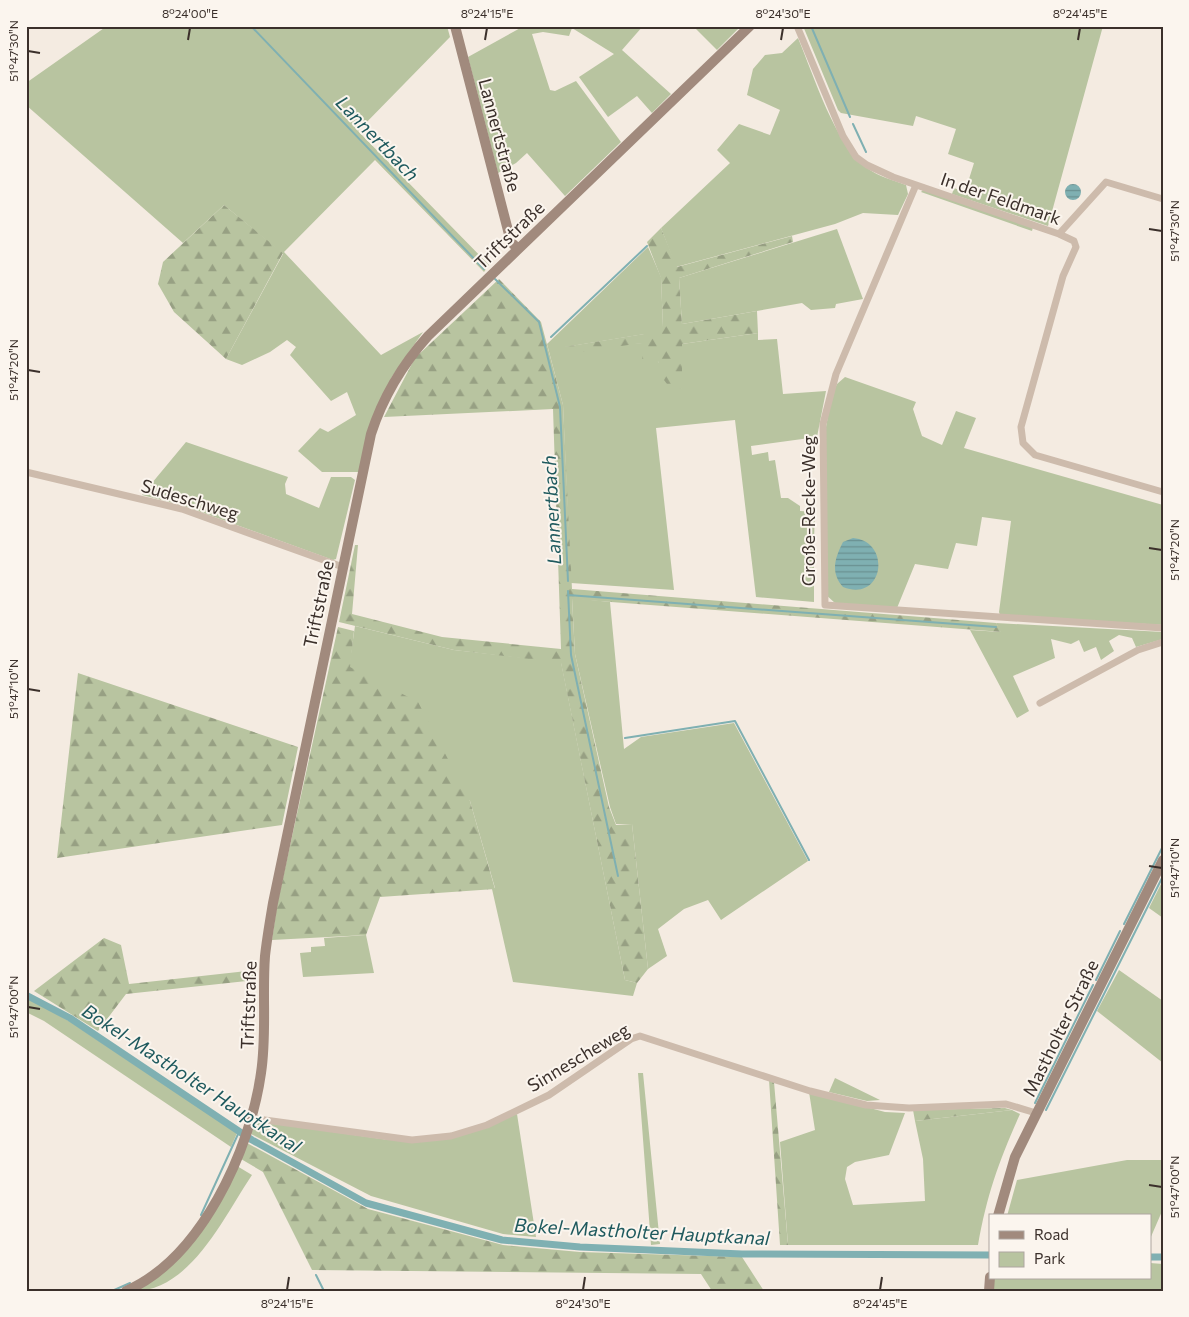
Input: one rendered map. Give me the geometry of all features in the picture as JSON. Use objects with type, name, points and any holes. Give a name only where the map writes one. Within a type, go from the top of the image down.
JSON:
[{"type":"street","name":"Lannertstraße","points":[[454,26],[511,242],[518,249]]},
{"type":"street","name":"Triftstraße","points":[[126,1291],[156,1274],[180,1253],[196,1234],[222,1188],[241,1147],[250,1121],[261,1074],[264,1036],[265,956],[273,903],[371,434],[394,380],[410,356],[428,336],[750,26]]},
{"type":"street","name":"In der Feldmark","points":[[797,26],[844,136],[856,157],[877,171],[1059,234],[1074,241],[1076,247],[1063,276],[1020,427],[1023,442],[1035,455],[1163,492]]},
{"type":"street","points":[[1059,234],[1106,182],[1163,198]]},
{"type":"street","name":"Große-Recke-Weg","points":[[916,185],[836,374],[826,408],[823,424],[825,605],[1163,628]]},
{"type":"street","name":"Sudeschweg","points":[[26,472],[182,509],[342,567]]},
{"type":"street","points":[[1040,703],[1138,650],[1163,642]]},
{"type":"street","name":"Mastholter Straße","points":[[999,1214],[1015,1157],[1163,860]]},
{"type":"street","name":"Sinnescheweg","points":[[250,1121],[412,1140],[451,1136],[487,1125],[549,1095],[632,1039],[640,1036],[810,1090],[866,1105],[909,1108],[1006,1104],[1036,1113]]},
{"type":"green space","points":[[107,26],[447,26],[450,37],[358,131],[489,265],[484,272],[375,160],[284,252],[381,355],[423,332],[391,378],[360,472],[322,472],[298,451],[320,428],[328,432],[356,415],[347,392],[331,401],[290,355],[296,347],[287,340],[270,352],[242,365],[226,359],[283,254],[224,205],[183,243],[26,105],[26,83]]},
{"type":"green space","points":[[524,26],[643,26],[622,50],[671,94],[652,113],[637,96],[608,117],[579,77],[614,54],[572,28],[569,36],[543,32],[532,34],[550,90],[555,91],[576,81],[621,142],[565,196],[527,153],[516,163],[498,173],[468,57]]},
{"type":"green space","points":[[693,26],[741,26],[717,50]]},
{"type":"green space","points":[[803,26],[1103,26],[1048,226],[952,194],[954,188],[965,192],[974,163],[948,154],[956,129],[916,116],[913,126],[841,113],[838,110]]},
{"type":"green space","points":[[798,38],[826,109],[845,143],[867,168],[881,176],[906,185],[908,194],[898,215],[863,213],[835,224],[676,267],[661,228],[730,163],[717,150],[739,124],[770,135],[780,110],[747,95],[753,69],[765,55],[782,53]]},
{"type":"green space","points":[[923,190],[1033,227],[1032,231],[921,192]]},
{"type":"green space","points":[[224,205],[283,253],[226,359],[174,312],[158,284],[163,262]]},
{"type":"green space","points":[[661,228],[677,267],[792,236],[793,242],[679,278],[682,324],[757,311],[758,333],[682,344],[682,389],[670,388],[658,372],[659,362],[642,359],[642,343],[566,354],[564,347],[644,334],[650,326],[663,327],[661,278],[647,242]]},
{"type":"green space","points":[[837,229],[863,299],[836,304],[835,308],[811,310],[802,303],[682,324],[679,278]]},
{"type":"green space","points":[[648,247],[661,277],[663,327],[645,334],[565,347],[642,343],[682,389],[682,344],[758,333],[758,340],[777,339],[783,394],[826,391],[817,437],[751,446],[752,455],[768,452],[769,461],[775,460],[781,498],[788,498],[800,506],[800,511],[815,512],[814,539],[811,539],[810,544],[814,545],[814,602],[756,597],[735,420],[656,428],[674,590],[571,583],[563,405],[547,344]]},
{"type":"green space","points":[[499,279],[541,322],[563,405],[572,589],[996,623],[1002,632],[572,599],[575,654],[609,807],[616,825],[632,824],[648,969],[637,983],[625,980],[561,663],[454,650],[339,622],[355,545],[358,545],[352,614],[442,637],[561,649],[553,409],[384,417],[415,358]]},
{"type":"green space","points":[[845,377],[916,402],[913,409],[922,436],[942,445],[956,411],[976,418],[964,448],[1163,505],[1163,625],[1000,615],[1011,521],[982,517],[977,546],[956,543],[948,569],[915,564],[897,608],[835,603],[825,594],[826,427],[832,394],[837,384]]},
{"type":"green space","points":[[186,442],[288,477],[285,484],[286,494],[319,508],[331,477],[351,477],[355,480],[336,559],[333,560],[184,506],[142,495]]},
{"type":"green space","points":[[572,598],[610,602],[624,749],[641,737],[734,723],[808,861],[721,920],[708,900],[684,909],[658,929],[667,956],[648,969],[632,824],[616,824],[610,807],[575,654]]},
{"type":"green space","points":[[996,623],[1163,632],[1163,639],[1136,647],[1132,638],[1119,635],[1109,641],[1114,651],[1101,660],[1096,647],[1084,652],[1079,640],[1071,644],[1051,639],[1055,658],[1013,676],[1029,711],[1017,718],[970,630],[1001,632]]},
{"type":"green space","points":[[355,626],[454,650],[561,662],[625,980],[637,983],[633,996],[513,982],[492,889],[495,888],[470,801],[349,667]]},
{"type":"green space","points":[[338,627],[354,631],[350,667],[418,702],[470,801],[495,889],[380,897],[366,935],[272,940],[277,905]]},
{"type":"green space","points":[[78,673],[298,747],[282,825],[57,858]]},
{"type":"green space","points":[[1163,880],[1163,918],[1149,908]]},
{"type":"green space","points":[[366,935],[374,973],[303,977],[300,953],[311,952],[311,947],[325,946],[324,938]]},
{"type":"green space","points":[[104,938],[121,945],[129,984],[256,970],[256,980],[126,994],[98,1031],[34,991]]},
{"type":"green space","points":[[1119,970],[1163,1001],[1163,1063],[1097,1011]]},
{"type":"green space","points":[[26,997],[69,1021],[237,1133],[231,1147],[44,1021],[26,1012]]},
{"type":"green space","points":[[638,1073],[643,1073],[660,1244],[651,1245]]},
{"type":"green space","points":[[835,1078],[880,1100],[867,1101],[829,1092]]},
{"type":"green space","points":[[769,1080],[774,1082],[788,1245],[780,1245]]},
{"type":"green space","points":[[809,1092],[885,1112],[905,1113],[889,1155],[855,1162],[847,1167],[845,1179],[853,1205],[925,1201],[923,1159],[915,1121],[1012,1110],[1020,1114],[994,1178],[978,1245],[788,1245],[780,1142],[815,1130]]},
{"type":"green space","points":[[1005,1108],[1012,1110],[915,1121],[913,1110]]},
{"type":"green space","points":[[517,1114],[536,1237],[503,1234],[371,1196],[251,1134],[255,1123],[263,1122],[389,1140],[451,1138]]},
{"type":"green space","points":[[247,1143],[368,1209],[503,1245],[580,1252],[742,1257],[764,1291],[712,1291],[701,1274],[312,1270],[263,1172],[241,1159]]},
{"type":"green space","points":[[1127,1160],[1163,1160],[1163,1209],[1152,1234],[1152,1214],[1008,1214],[1017,1180]]},
{"type":"green space","points":[[237,1166],[252,1175],[204,1248],[173,1279],[154,1288],[134,1291],[170,1265],[196,1238],[217,1205]]},
{"type":"green space","points":[[1152,1263],[1163,1264],[1163,1291],[993,1291],[994,1280],[1152,1280]]},
{"type":"water","points":[[1073,184],[1081,192],[1073,200],[1065,192]]},
{"type":"water","points":[[853,538],[865,542],[874,549],[878,559],[878,570],[874,579],[867,587],[857,590],[843,587],[836,576],[835,570],[836,559],[843,542]]},
{"type":"waterway","name":"Lannertbach","points":[[251,26],[484,269]]},
{"type":"waterway","points":[[811,26],[850,117]]},
{"type":"waterway","points":[[853,124],[866,152]]},
{"type":"waterway","points":[[551,337],[647,246]]},
{"type":"waterway","name":"Lannertbach","points":[[495,279],[539,322],[560,407],[568,581]]},
{"type":"waterway","name":"Lannertbach","points":[[568,591],[571,655],[618,876]]},
{"type":"waterway","points":[[568,595],[996,627]]},
{"type":"waterway","points":[[625,738],[735,721],[809,860]]},
{"type":"waterway","points":[[1124,924],[1163,846]]},
{"type":"waterway","points":[[1046,1110],[1163,876]]},
{"type":"waterway","points":[[1096,980],[1120,931]]},
{"type":"waterway","points":[[1035,1103],[1093,985]]},
{"type":"waterway","name":"Bokel-Mastholter Hauptkanal","points":[[26,995],[70,1018],[252,1140],[366,1203],[502,1240],[580,1247],[742,1254],[989,1255]]},
{"type":"waterway","points":[[201,1215],[239,1132]]},
{"type":"waterway","name":"Bokel-Mastholter Hauptkanal","points":[[1152,1257],[1163,1257]]},
{"type":"waterway","points":[[316,1275],[324,1291]]},
{"type":"waterway","points":[[112,1291],[130,1283]]}]
